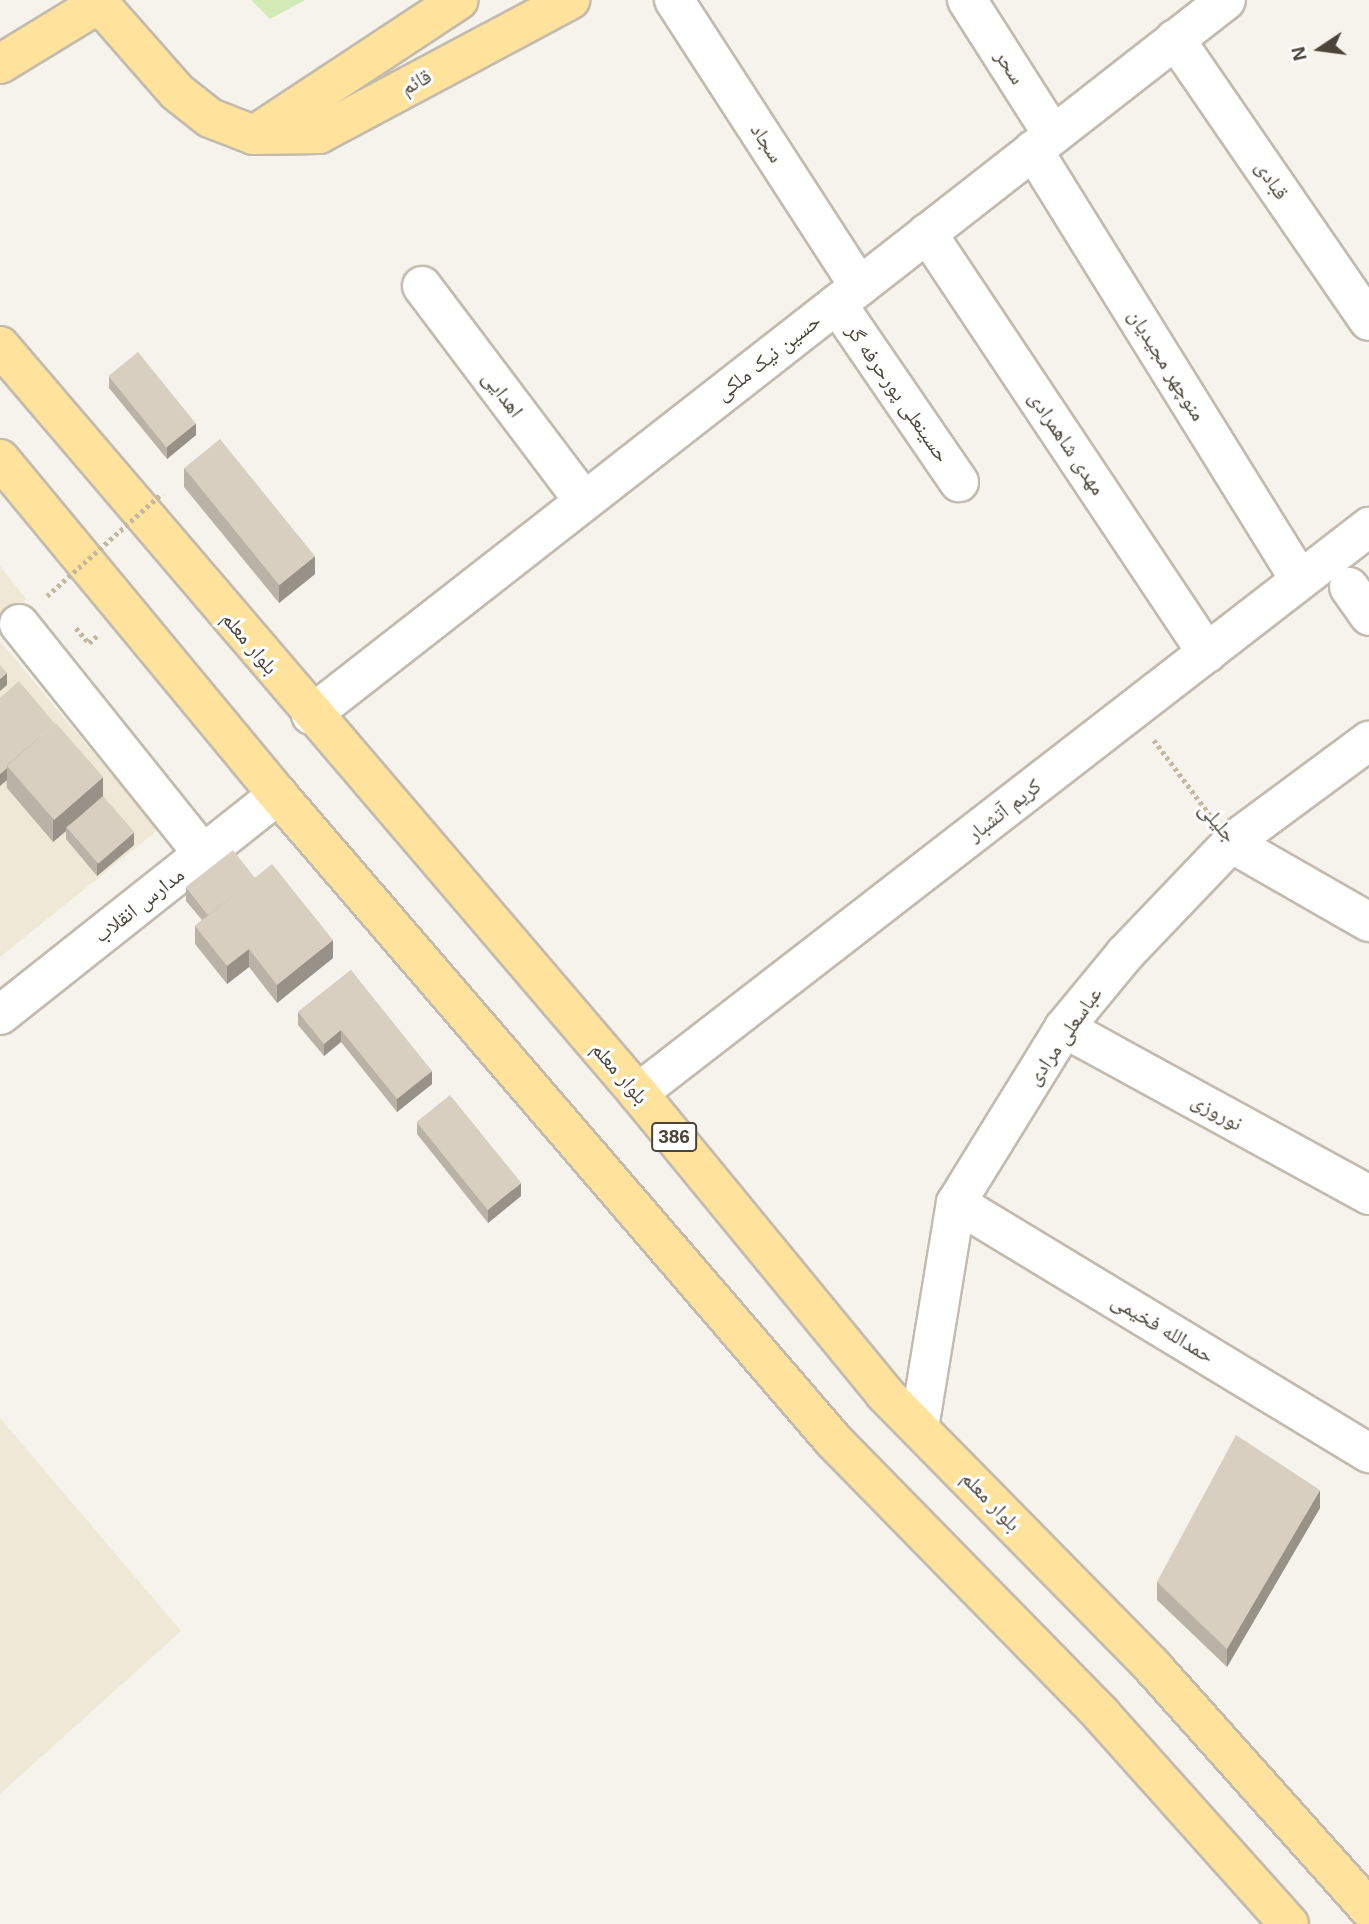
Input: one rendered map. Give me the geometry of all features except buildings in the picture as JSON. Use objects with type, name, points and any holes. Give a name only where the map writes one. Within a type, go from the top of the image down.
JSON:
[{"type":"main road","name":"قائم","points":[[254,135],[459,0]]},
{"type":"main road","name":"قائم","points":[[0,64],[90,9],[105,10],[177,92],[210,118],[254,135],[319,134],[570,0]]},
{"type":"main road","name":"بلوار معلم","points":[[0,346],[311,715],[638,1093],[884,1393],[1152,1666],[1369,1909]]},
{"type":"main road","points":[[0,459],[278,795],[833,1440],[1101,1714],[1289,1924]]},
{"type":"street","name":"سجاد","points":[[674,0],[848,295]]},
{"type":"street","name":"سحر","points":[[967,0],[1043,142]]},
{"type":"street","name":"حسین نیک ملکی","points":[[311,715],[1226,0]]},
{"type":"street","name":"قبادی","points":[[1175,40],[1369,321]]},
{"type":"street","name":"منوچهر مجیدیان","points":[[1043,142],[1300,580]]},
{"type":"street","name":"مهدی شاهمرادی","points":[[927,233],[1207,653]]},
{"type":"street","name":"اهدایی","points":[[422,286],[584,501]]},
{"type":"street","name":"حسینعلی پورحرفه گر","points":[[848,295],[959,482]]},
{"type":"street","name":"کریم آتشبار","points":[[638,1093],[1369,527]]},
{"type":"street","points":[[19,624],[204,854]]},
{"type":"street","name":"عباسعلی مرادی","points":[[919,1428],[956,1203],[1064,1028],[1125,954],[1231,843],[1369,741]]},
{"type":"street","name":"مدارس انقلاب","points":[[0,1015],[278,795]]},
{"type":"street","name":"جلیلی","points":[[1231,843],[1369,922]]},
{"type":"street","name":"نوروزی","points":[[1064,1028],[1369,1195]]},
{"type":"street","name":"حمدالله فخیمی","points":[[956,1203],[1369,1453]]},
{"type":"path","points":[[47,596],[162,493]]},
{"type":"path","name":"جلیلی","points":[[1132,710],[1231,843]]},
{"type":"shaded area","points":[[0,566],[26,599],[0,626]]},
{"type":"shaded area","points":[[0,641],[158,830],[0,957]]},
{"type":"shaded area","points":[[0,1418],[181,1631],[0,1794]]},
{"type":"green space","points":[[251,0],[305,0],[270,19]]}]
